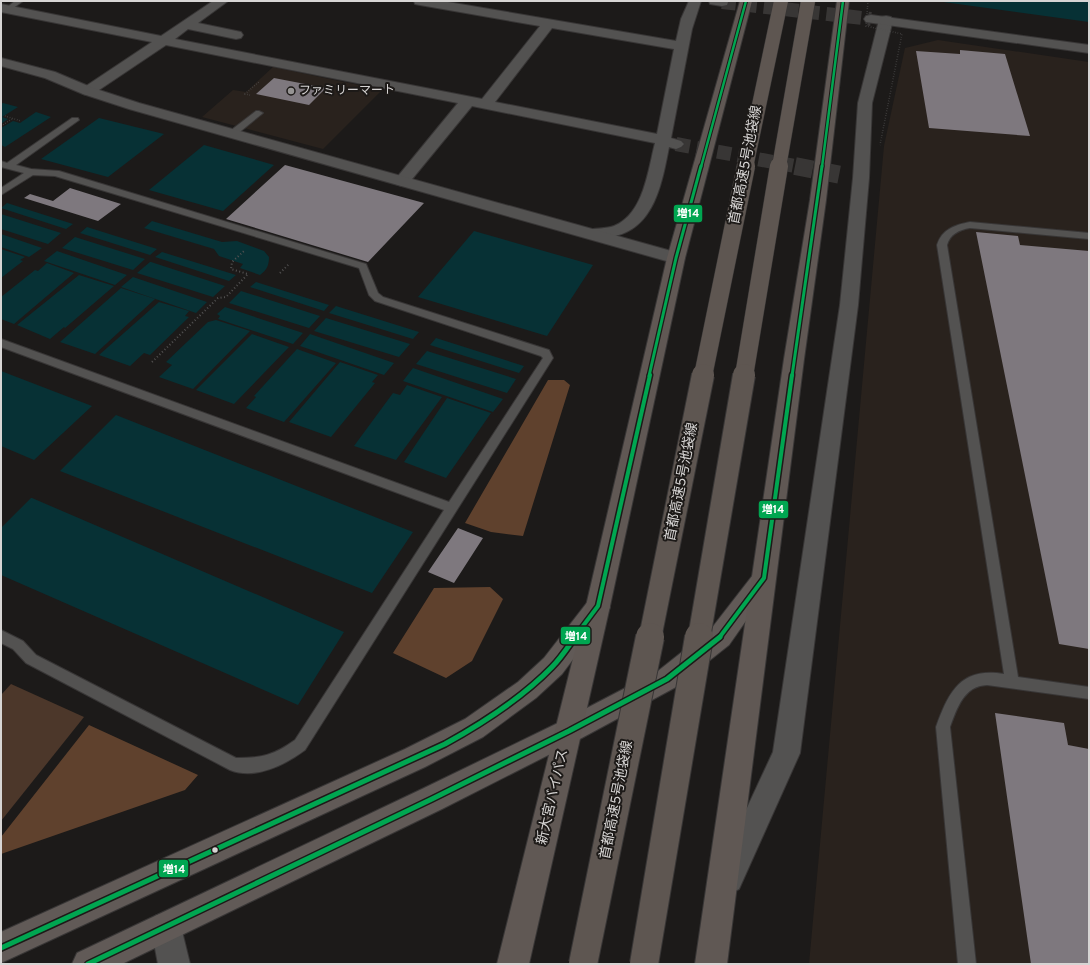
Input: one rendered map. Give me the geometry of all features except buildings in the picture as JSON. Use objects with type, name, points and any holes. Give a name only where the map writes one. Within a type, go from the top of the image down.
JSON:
[{"type":"highway","name":"新大宮バイパス","points":[[513,964],[598,606],[676,258],[746,1]]},
{"type":"highway","name":"首都高速5号池袋線","points":[[584,964],[768,58],[781,1]]},
{"type":"highway","points":[[644,964],[795,69],[808,1]]},
{"type":"highway","points":[[710,964],[794,358],[818,200],[842,4]]},
{"type":"main road","points":[[88,964],[432,799],[569,731],[667,679],[720,637],[764,578]]},
{"type":"main road","points":[[1,948],[460,736],[502,709],[553,666],[598,606]]},
{"type":"street","points":[[88,91],[222,1]]},
{"type":"street","points":[[420,1],[681,46]]},
{"type":"street","points":[[593,234],[615,231],[627,226],[641,212],[647,201],[670,143],[681,46],[690,10],[695,1]]},
{"type":"street","points":[[4,9],[469,100],[670,143]]},
{"type":"street","points":[[719,900],[786,752],[849,305],[853,177],[878,20],[1089,49]]},
{"type":"street","points":[[486,104],[549,23]]},
{"type":"street","points":[[186,25],[236,35]]},
{"type":"street","points":[[2,63],[50,75],[88,91],[134,106],[676,258]]},
{"type":"street","points":[[402,181],[469,100]]},
{"type":"street","points":[[166,927],[174,964]]},
{"type":"lane","points":[[4,9],[20,1]]},
{"type":"lane","points":[[233,133],[259,113]]},
{"type":"lane","points":[[5,165],[76,120]]},
{"type":"lane","points":[[1,636],[18,644],[31,659],[235,765],[258,766],[288,754],[300,744],[548,358],[545,353],[379,299],[374,295],[363,266],[56,173],[31,172],[5,165]]},
{"type":"lane","points":[[1,192],[31,172]]},
{"type":"lane","points":[[1012,682],[942,244],[945,236],[949,232],[961,226],[970,224],[1089,236]]},
{"type":"lane","points":[[1,343],[452,508]]},
{"type":"lane","points":[[968,964],[943,727],[954,699],[964,686],[985,678],[1089,693]]},
{"type":"path","points":[[868,1],[866,26],[902,34],[880,145]]},
{"type":"path","points":[[252,96],[245,94],[280,63]]},
{"type":"path","points":[[5,116],[21,121]]},
{"type":"path","points":[[1,126],[13,119]]},
{"type":"path","points":[[152,362],[218,298],[226,298],[248,274],[231,269],[232,262],[246,249]]},
{"type":"shaded area","points":[[938,40],[1089,62],[1089,964],[809,964],[884,146],[905,48]]},
{"type":"shaded area","points":[[273,67],[344,82],[334,92],[345,82],[382,90],[323,149],[202,117],[233,90],[246,92]]},
{"type":"shaded area","points":[[548,380],[564,380],[570,385],[523,536],[491,532],[465,523]]},
{"type":"shaded area","points":[[490,587],[503,599],[472,661],[446,678],[393,653],[434,588]]},
{"type":"shaded area","points":[[11,684],[84,717],[1,821],[1,695]]},
{"type":"shaded area","points":[[89,725],[198,775],[185,790],[1,854],[1,837]]},
{"type":"water","points":[[936,1],[1089,1],[1089,22]]},
{"type":"water","points":[[3,103],[18,107],[2,117],[8,119],[1,124],[1,104]]},
{"type":"water","points":[[36,112],[51,117],[5,147],[1,145],[1,128],[13,121],[20,123]]},
{"type":"water","points":[[99,118],[164,134],[108,177],[41,159]]},
{"type":"water","points":[[204,145],[274,165],[223,211],[149,190]]},
{"type":"water","points":[[7,203],[73,224],[66,229],[1,208]]},
{"type":"water","points":[[1,214],[61,233],[48,244],[1,229]]},
{"type":"water","points":[[152,221],[222,242],[237,241],[264,251],[269,257],[268,265],[260,275],[240,268],[243,264],[219,256],[214,249],[144,228]]},
{"type":"water","points":[[87,227],[157,249],[150,255],[80,233]]},
{"type":"water","points":[[474,231],[593,265],[547,336],[418,297]]},
{"type":"water","points":[[1,234],[42,248],[29,257],[1,247]]},
{"type":"water","points":[[75,237],[145,259],[133,270],[62,248]]},
{"type":"water","points":[[1,249],[25,257],[20,260],[23,261],[1,278]]},
{"type":"water","points":[[57,251],[127,275],[115,285],[44,261]]},
{"type":"water","points":[[162,252],[236,275],[229,281],[155,257]]},
{"type":"water","points":[[150,262],[225,286],[213,297],[137,273]]},
{"type":"water","points":[[47,263],[74,273],[14,324],[1,319],[1,297],[35,270],[38,271]]},
{"type":"water","points":[[79,275],[114,286],[50,339],[17,325]]},
{"type":"water","points":[[133,277],[207,302],[196,313],[121,287]]},
{"type":"water","points":[[256,282],[329,305],[324,311],[250,287]]},
{"type":"water","points":[[121,288],[155,299],[95,354],[60,342]]},
{"type":"water","points":[[241,291],[320,316],[309,328],[229,303]]},
{"type":"water","points":[[159,302],[189,311],[185,316],[189,317],[150,355],[144,353],[130,366],[99,355]]},
{"type":"water","points":[[336,306],[419,332],[413,339],[329,313]]},
{"type":"water","points":[[225,307],[303,333],[293,344],[218,319],[220,316],[217,314]]},
{"type":"water","points":[[326,318],[410,344],[399,357],[314,331]]},
{"type":"water","points":[[216,320],[250,331],[193,389],[159,377],[172,365],[166,362],[208,322]]},
{"type":"water","points":[[252,334],[289,347],[234,404],[196,390]]},
{"type":"water","points":[[310,334],[394,363],[384,375],[300,346]]},
{"type":"water","points":[[436,338],[524,366],[519,373],[430,345]]},
{"type":"water","points":[[297,349],[336,363],[284,422],[246,408],[256,397],[254,396]]},
{"type":"water","points":[[427,351],[516,379],[507,393],[416,364]]},
{"type":"water","points":[[340,362],[378,375],[372,382],[375,383],[331,437],[289,422]]},
{"type":"water","points":[[413,368],[503,399],[493,412],[403,381]]},
{"type":"water","points":[[1,371],[92,406],[34,460],[1,446]]},
{"type":"water","points":[[407,385],[442,397],[396,460],[354,446],[393,393],[400,395]]},
{"type":"water","points":[[447,398],[491,413],[446,478],[404,462]]},
{"type":"water","points":[[116,415],[413,532],[372,593],[60,471]]},
{"type":"water","points":[[31,498],[344,632],[298,705],[1,575],[1,528]]},
{"type":"tunnel","points":[[722,2],[871,19]]},
{"type":"tunnel","points":[[676,144],[800,167]]},
{"type":"tunnel","points":[[795,166],[846,176]]},
{"type":"transit line","name":"増14","points":[[1,948],[445,744],[474,728],[527,690],[553,666],[598,606],[676,258],[746,1]]},
{"type":"transit line","name":"増14","points":[[88,964],[432,799],[569,731],[667,679],[720,637],[764,578],[794,359],[818,200],[843,1]]},
{"type":"place","name":"ファミリーマート","points":[[291,91]]}]
